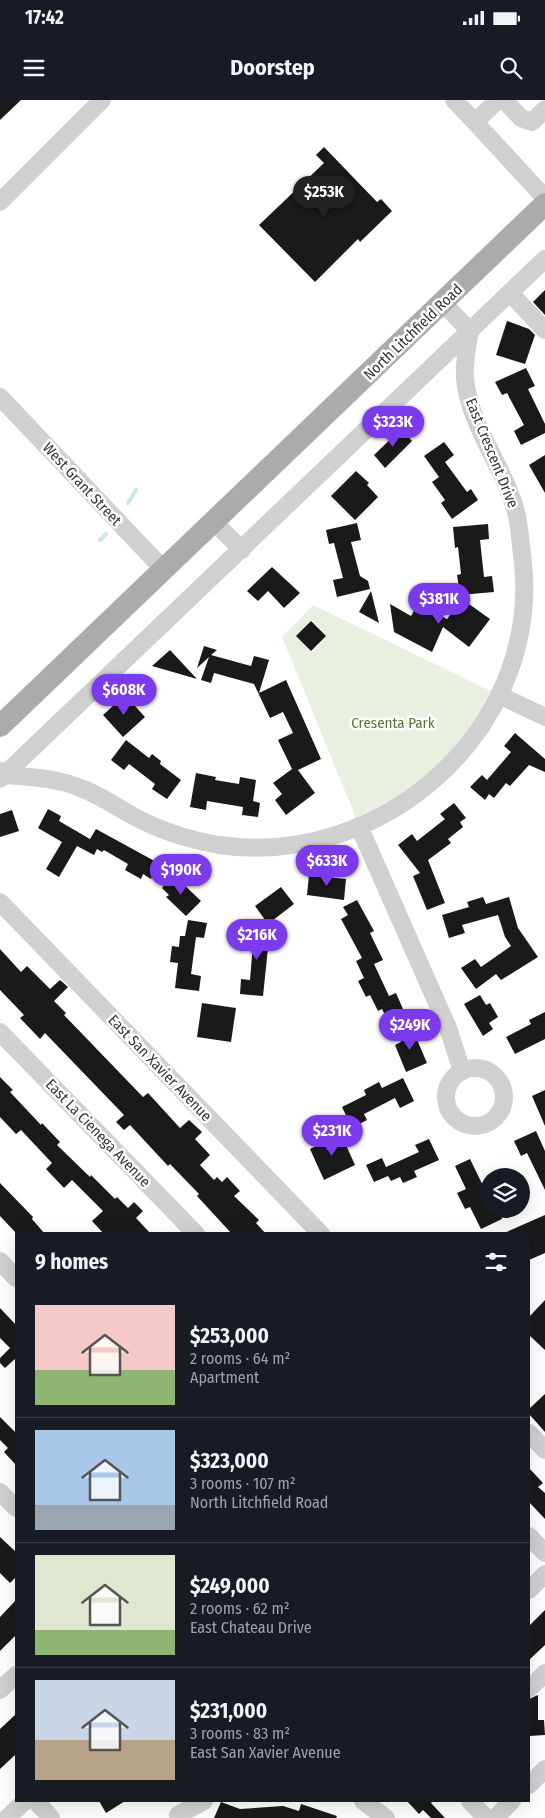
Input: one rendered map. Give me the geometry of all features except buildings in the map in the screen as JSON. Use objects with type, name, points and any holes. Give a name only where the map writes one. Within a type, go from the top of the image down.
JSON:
[{"type":"main road","name":"North Litchfield Road","points":[[0,726],[443,304],[545,204]]},
{"type":"street","points":[[0,202],[102,100]]},
{"type":"street","points":[[454,100],[545,198]]},
{"type":"street","points":[[475,122],[498,100]]},
{"type":"street","points":[[504,100],[521,118],[532,122],[545,109]]},
{"type":"street","points":[[1,775],[242,550],[545,259]]},
{"type":"street","points":[[510,293],[545,330]]},
{"type":"street","points":[[443,304],[470,331]]},
{"type":"street","name":"East Crescent Drive","points":[[1,775],[40,778],[83,788],[135,817],[191,839],[219,845],[267,848],[321,840],[359,826],[408,801],[442,774],[471,742],[499,695],[518,643],[524,586],[517,515],[507,487],[471,405],[465,379],[465,357],[470,331]]},
{"type":"street","name":"West Grant Street","points":[[0,397],[164,570]]},
{"type":"street","points":[[214,522],[242,550]]},
{"type":"street","points":[[499,695],[545,717]]},
{"type":"street","points":[[359,826],[448,1028],[462,1070]]},
{"type":"street","name":"East San Xavier Avenue","points":[[0,902],[319,1232]]},
{"type":"street","name":"East La Cienega Avenue","points":[[0,1032],[194,1232]]},
{"type":"street","points":[[0,1261],[15,1277]]},
{"type":"street","points":[[530,1434],[545,1450]]},
{"type":"street","points":[[0,1492],[15,1507]]},
{"type":"street","points":[[530,1537],[545,1553]]},
{"type":"street","points":[[530,1589],[545,1574]]},
{"type":"street","points":[[530,1688],[545,1673]]},
{"type":"street","points":[[0,1690],[15,1676]]},
{"type":"street","points":[[530,1784],[545,1769]]},
{"type":"street","points":[[8,1818],[24,1802]]},
{"type":"street","points":[[37,1802],[51,1818]]},
{"type":"street","points":[[176,1811],[201,1802]]},
{"type":"street","points":[[364,1802],[386,1818]]},
{"type":"street","points":[[471,1802],[486,1818]]},
{"type":"street","points":[[495,1818],[511,1802]]},
{"type":"green space","name":"Cresenta Park","points":[[313,605],[499,695],[428,786],[356,818],[282,637]]},
{"type":"waterway","points":[[128,503],[136,490]]},
{"type":"waterway","points":[[100,540],[106,534]]}]
